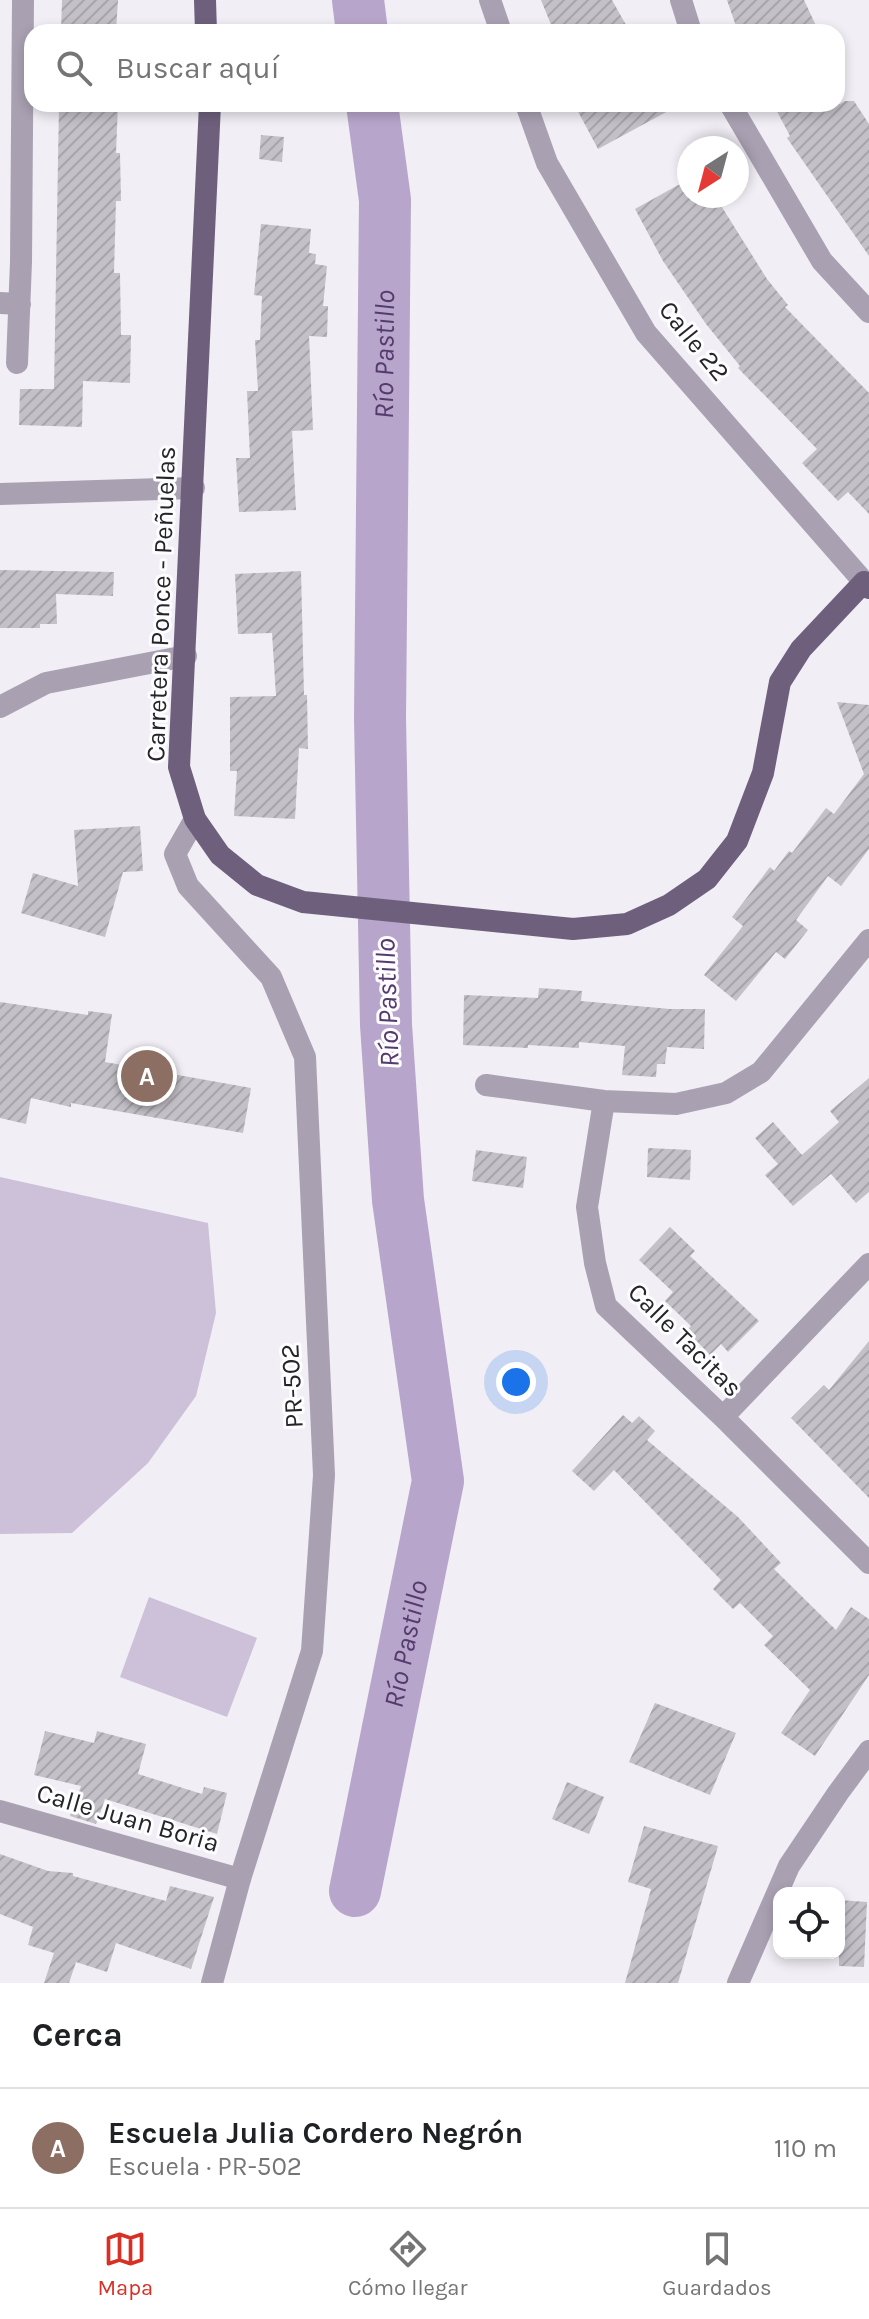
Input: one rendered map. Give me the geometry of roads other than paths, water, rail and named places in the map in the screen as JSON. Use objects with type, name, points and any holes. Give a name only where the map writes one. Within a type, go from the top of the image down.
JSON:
[{"type":"main road","points":[[205,0],[206,24]]},
{"type":"main road","name":"Carretera Ponce - Peñuelas","points":[[210,112],[179,767],[195,819],[220,855],[257,885],[303,902],[573,929],[627,924],[669,905],[707,879],[737,841],[763,773],[780,682],[801,649],[866,585]]},
{"type":"street","points":[[17,363],[10,303],[23,0]]},
{"type":"street","points":[[490,0],[498,24]]},
{"type":"street","points":[[681,0],[688,24]]},
{"type":"street","name":"Calle 22","points":[[529,112],[547,163],[646,333],[866,585]]},
{"type":"street","points":[[735,112],[822,261],[869,312]]},
{"type":"street","points":[[0,494],[194,488]]},
{"type":"street","points":[[0,707],[46,683],[186,656]]},
{"type":"street","name":"PR-502","points":[[195,819],[175,854],[188,886],[271,977],[305,1057],[324,1460],[312,1651],[240,1879],[212,1983]]},
{"type":"street","points":[[486,1085],[604,1101],[676,1104],[726,1093],[761,1072],[869,940]]},
{"type":"street","name":"Calle Tacitas","points":[[604,1101],[587,1207],[595,1263],[606,1306],[869,1563]]},
{"type":"street","points":[[723,1417],[869,1264]]},
{"type":"street","points":[[738,1983],[789,1866],[869,1751]]},
{"type":"street","name":"Calle Juan Boria","points":[[0,1811],[240,1879]]},
{"type":"waterway","name":"Río Pastillo","points":[[358,0],[361,24]]},
{"type":"waterway","name":"Río Pastillo","points":[[355,1891],[438,1481],[398,1200],[386,1025],[380,718],[385,200],[373,112]]},
{"type":"place","name":"Escuela Julia Cordero Negrón","points":[[147,1076]]}]
